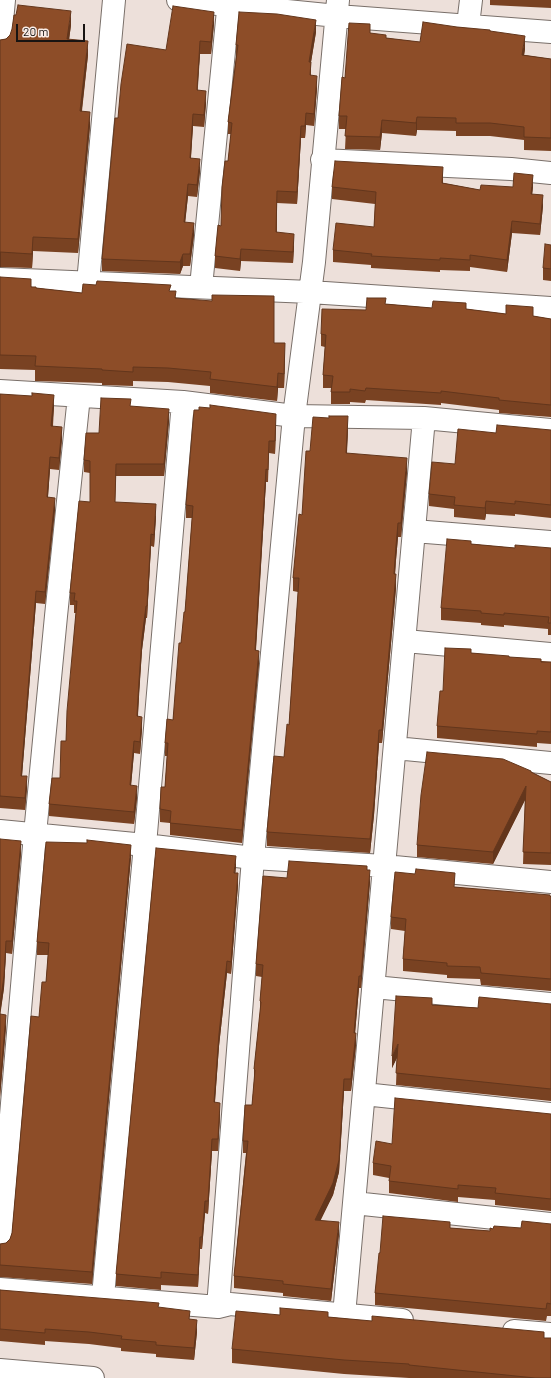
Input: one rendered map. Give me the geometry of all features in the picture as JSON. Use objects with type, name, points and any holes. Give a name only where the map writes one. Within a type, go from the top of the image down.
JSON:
[{"type":"street","points":[[0,42],[4,0]]},
{"type":"street","points":[[88,283],[114,0]]},
{"type":"street","points":[[178,0],[337,8],[468,25],[551,32]]},
{"type":"street","points":[[468,25],[470,0]]},
{"type":"street","points":[[201,287],[228,2]]},
{"type":"street","points":[[218,1306],[253,858],[294,416],[310,292],[337,8]]},
{"type":"street","points":[[322,160],[511,169],[551,173]]},
{"type":"street","points":[[0,279],[310,292],[551,308]]},
{"type":"street","points":[[0,391],[183,402],[294,416],[424,418],[551,430]]},
{"type":"street","points":[[0,1244],[35,834],[79,396]]},
{"type":"street","points":[[103,1296],[145,845],[183,402]]},
{"type":"street","points":[[344,1315],[424,418]]},
{"type":"street","points":[[414,531],[551,542]]},
{"type":"street","points":[[405,641],[551,654]]},
{"type":"street","points":[[395,748],[551,763]]},
{"type":"street","points":[[0,831],[145,845],[253,858],[384,866],[551,882]]},
{"type":"street","points":[[374,987],[551,1004]]},
{"type":"street","points":[[364,1094],[551,1114]]},
{"type":"street","points":[[354,1203],[551,1224]]},
{"type":"street","points":[[0,1289],[218,1306],[230,1304],[424,1322]]},
{"type":"street","points":[[495,1329],[551,1334]]},
{"type":"street","points":[[0,1370],[93,1378]]},
{"type":"building","points":[[18,5],[71,11],[67,39],[88,41],[80,111],[90,112],[78,239],[33,237],[32,254],[0,252],[0,40],[6,39],[10,35],[14,15],[16,15]]},
{"type":"building","points":[[173,6],[214,12],[211,42],[200,41],[197,90],[206,91],[204,115],[193,114],[190,158],[200,159],[197,185],[188,184],[184,222],[194,223],[190,254],[183,254],[180,262],[102,259],[115,118],[118,118],[127,44],[166,50]]},
{"type":"building","points":[[239,12],[277,14],[316,20],[309,62],[311,62],[310,75],[317,76],[314,114],[306,113],[305,126],[301,126],[297,192],[277,191],[276,232],[294,234],[293,252],[241,249],[240,259],[215,256],[218,225],[221,226],[222,187],[225,161],[228,161],[232,123],[228,122],[238,45],[236,45]]},
{"type":"building","points":[[423,22],[525,36],[522,55],[551,59],[551,138],[524,137],[524,127],[490,123],[456,123],[456,118],[417,117],[416,123],[382,120],[380,137],[345,136],[347,116],[339,116],[342,77],[345,78],[349,23],[370,24],[370,33],[386,35],[386,38],[420,42]]},
{"type":"building","points":[[335,161],[443,167],[442,183],[480,190],[481,185],[513,187],[514,173],[533,175],[531,194],[543,195],[540,224],[512,221],[507,260],[470,255],[470,260],[440,258],[440,260],[371,256],[372,254],[333,250],[336,223],[374,227],[376,192],[332,187]]},
{"type":"building","points":[[545,244],[551,245],[551,269],[543,268]]},
{"type":"building","points":[[0,277],[31,279],[31,287],[82,293],[83,284],[96,285],[97,281],[171,285],[169,291],[176,291],[175,298],[212,301],[212,295],[274,296],[274,343],[285,343],[284,374],[278,373],[277,387],[210,379],[211,372],[168,368],[133,367],[133,372],[35,366],[36,356],[0,355]]},
{"type":"building","points":[[367,298],[386,298],[385,304],[432,308],[433,301],[466,303],[466,309],[506,314],[506,305],[533,307],[533,316],[551,319],[551,405],[499,400],[499,398],[441,391],[441,393],[366,388],[365,391],[350,389],[350,392],[331,392],[333,376],[323,375],[326,335],[321,334],[322,309],[366,310]]},
{"type":"building","points":[[32,393],[54,395],[51,426],[62,427],[59,458],[50,457],[47,497],[55,498],[45,592],[36,591],[21,776],[27,776],[25,798],[0,796],[0,394],[32,396]]},
{"type":"building","points":[[101,398],[131,399],[130,406],[169,409],[164,464],[116,464],[115,502],[156,504],[154,535],[151,534],[147,606],[142,638],[139,681],[137,716],[142,717],[140,742],[134,741],[130,785],[137,786],[134,812],[49,804],[52,778],[60,778],[61,741],[66,741],[67,711],[77,601],[74,601],[75,593],[70,593],[79,501],[90,502],[90,461],[84,460],[86,433],[99,433]]},
{"type":"building","points":[[210,405],[276,414],[275,441],[269,441],[268,470],[266,469],[255,650],[259,651],[242,830],[170,823],[171,811],[160,809],[161,787],[165,787],[168,743],[165,743],[167,719],[173,720],[179,643],[181,643],[185,612],[193,506],[186,505],[194,410],[199,410],[199,407],[210,408]]},
{"type":"building","points":[[329,416],[348,416],[346,453],[407,458],[401,523],[398,523],[394,574],[396,574],[382,730],[379,730],[370,839],[267,832],[274,756],[284,757],[287,724],[289,725],[299,578],[293,578],[299,514],[302,515],[306,451],[310,451],[313,417],[329,418]]},
{"type":"building","points":[[497,425],[551,430],[551,505],[515,501],[515,504],[486,501],[485,508],[454,505],[455,497],[429,494],[432,462],[455,464],[458,429],[496,433]]},
{"type":"building","points":[[447,539],[471,541],[471,544],[515,548],[515,545],[551,548],[551,623],[548,623],[549,617],[504,613],[504,615],[481,613],[481,611],[441,608]]},
{"type":"building","points":[[445,648],[471,649],[471,653],[541,659],[541,662],[551,662],[551,732],[537,731],[537,734],[437,726],[440,691],[443,691]]},
{"type":"building","points":[[427,752],[503,759],[531,771],[551,782],[551,853],[523,852],[526,786],[493,852],[417,845],[421,795]]},
{"type":"building","points":[[0,839],[21,841],[12,941],[6,941],[4,976],[0,1005]]},
{"type":"building","points":[[87,840],[131,845],[92,1272],[0,1265],[0,1244],[6,1243],[10,1239],[12,1233],[31,1016],[39,1017],[42,982],[46,982],[49,943],[37,942],[46,842],[87,843]]},
{"type":"building","points":[[156,848],[236,856],[234,873],[238,873],[231,962],[227,961],[219,1034],[214,1102],[220,1103],[218,1139],[212,1139],[208,1201],[205,1201],[202,1237],[200,1237],[198,1275],[161,1272],[161,1278],[116,1274]]},
{"type":"building","points":[[289,861],[367,866],[367,870],[370,870],[361,976],[359,976],[354,1033],[356,1033],[351,1079],[344,1079],[339,1160],[333,1183],[315,1220],[339,1222],[331,1289],[283,1284],[283,1281],[234,1276],[248,1141],[243,1141],[245,1105],[252,1105],[261,1002],[263,965],[256,964],[263,876],[287,878]]},
{"type":"building","points":[[416,869],[455,873],[454,887],[550,895],[551,979],[481,973],[480,967],[447,966],[447,963],[403,959],[406,919],[391,917],[395,872],[415,874]]},
{"type":"building","points":[[396,996],[432,998],[432,1005],[478,1008],[479,997],[551,1004],[551,1089],[396,1073],[398,1044],[392,1056]]},
{"type":"building","points":[[0,1014],[6,1015],[0,1085]]},
{"type":"building","points":[[395,1098],[551,1114],[551,1199],[495,1193],[496,1188],[458,1185],[458,1189],[389,1181],[391,1166],[373,1163],[376,1141],[392,1144]]},
{"type":"building","points":[[383,1216],[450,1222],[450,1228],[490,1231],[490,1228],[493,1229],[494,1226],[521,1228],[522,1221],[551,1224],[551,1304],[547,1303],[546,1309],[375,1293]]},
{"type":"building","points":[[0,1290],[159,1303],[158,1307],[190,1311],[189,1319],[197,1320],[194,1348],[156,1345],[156,1342],[121,1339],[122,1336],[89,1332],[45,1329],[45,1333],[0,1329]]},
{"type":"building","points":[[280,1308],[328,1312],[328,1317],[372,1321],[372,1316],[544,1332],[544,1338],[551,1338],[551,1378],[535,1378],[409,1364],[344,1360],[232,1349],[236,1311],[280,1315]]}]
